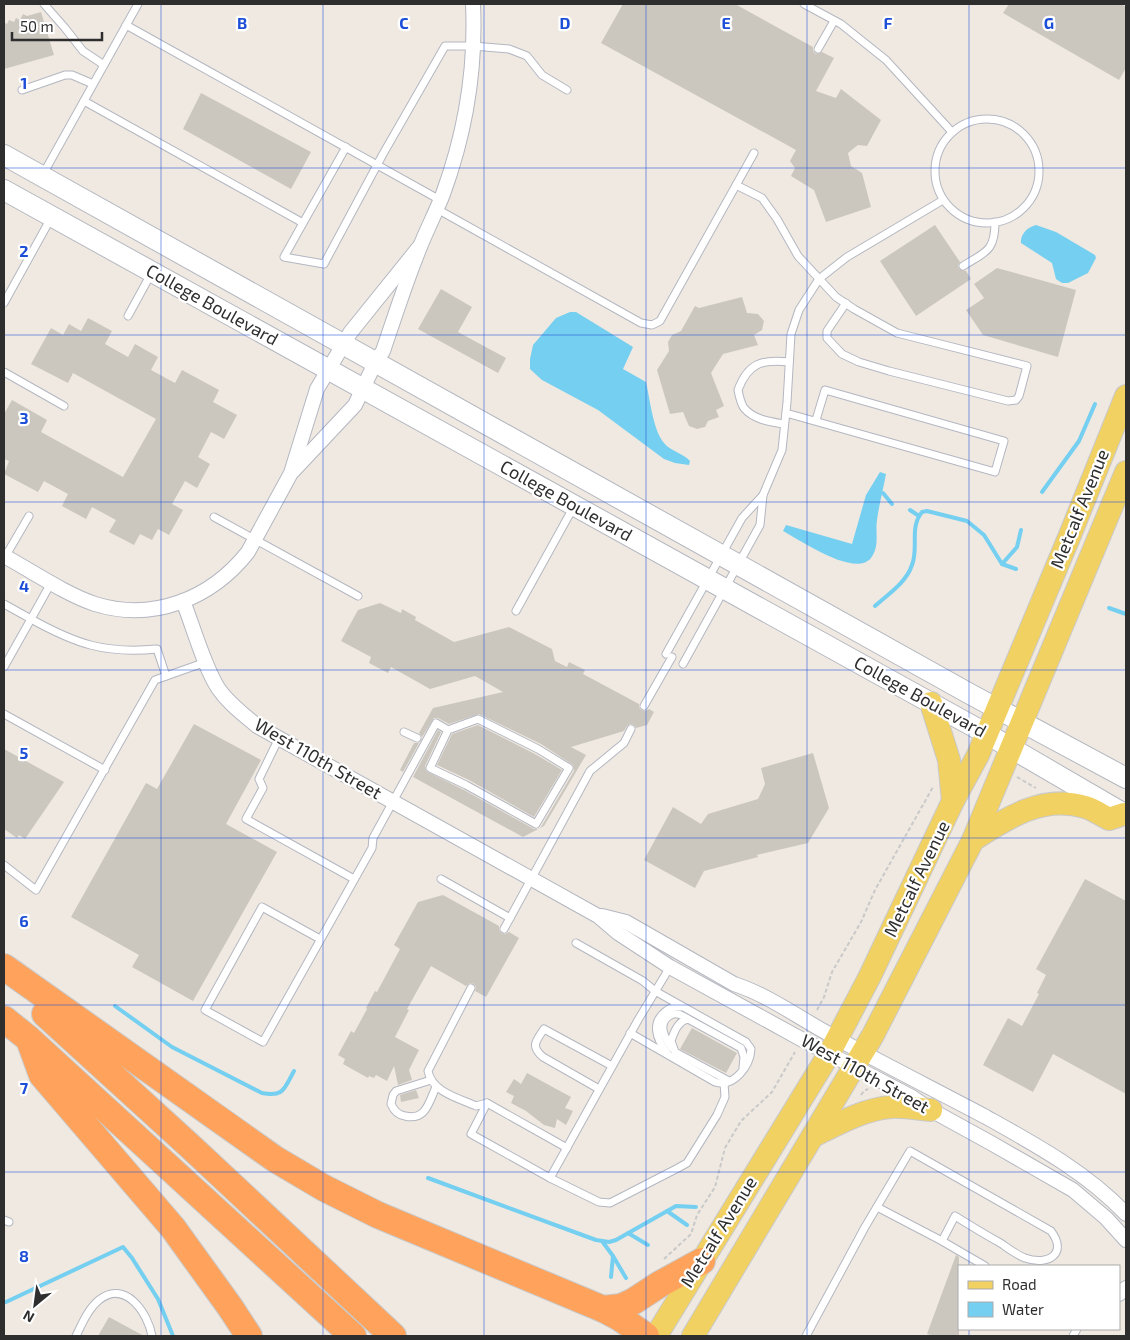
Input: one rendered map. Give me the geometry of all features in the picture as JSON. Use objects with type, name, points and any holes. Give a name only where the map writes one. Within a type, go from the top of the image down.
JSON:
[{"type":"highway","points":[[4,968],[275,1159],[324,1188],[378,1215],[603,1309],[646,1336]]},
{"type":"highway","points":[[4,978],[90,1054],[393,1336]]},
{"type":"highway","points":[[4,1019],[29,1039],[353,1336]]},
{"type":"highway","points":[[29,1039],[42,1075],[173,1228],[249,1336]]},
{"type":"highway","points":[[603,1309],[621,1307],[634,1301],[702,1261]]},
{"type":"main road","name":"College Boulevard","points":[[4,155],[998,709],[1126,778]]},
{"type":"main road","name":"College Boulevard","points":[[4,190],[987,734],[1125,815]]},
{"type":"main road","name":"Metcalf Avenue","points":[[656,1336],[833,1046],[870,976],[987,734],[1126,396]]},
{"type":"main road","name":"Metcalf Avenue","points":[[693,1336],[873,1035],[973,840],[1126,472]]},
{"type":"main road","points":[[931,703],[949,760],[953,801]]},
{"type":"main road","points":[[973,840],[1015,814],[1041,805],[1072,804],[1086,807],[1109,818],[1125,815]]},
{"type":"main road","points":[[813,1136],[876,1109],[892,1106],[930,1110]]},
{"type":"street","points":[[291,473],[355,405],[375,363],[383,351],[420,246],[439,204],[452,167],[469,91],[473,46],[473,4]]},
{"type":"street","points":[[5,556],[81,598],[96,604],[120,609],[168,606],[204,592],[222,580],[239,563],[255,539],[291,473],[317,389],[350,333],[420,246]]},
{"type":"street","name":"West 110th Street","points":[[183,601],[218,688],[238,710],[257,726],[598,916],[618,933],[670,967],[1031,1142],[1071,1166],[1126,1214]]},
{"type":"street","name":"West 110th Street","points":[[598,916],[626,922],[734,984],[751,990],[833,1046]]},
{"type":"street","name":"West 110th Street","points":[[858,1059],[930,1110],[992,1143],[1072,1190],[1106,1218],[1126,1240]]},
{"type":"lane","points":[[44,4],[82,51],[104,65]]},
{"type":"lane","points":[[42,176],[138,4]]},
{"type":"lane","points":[[804,4],[834,21],[886,60],[952,132]]},
{"type":"lane","points":[[818,49],[834,21]]},
{"type":"lane","points":[[126,25],[378,165],[439,204],[642,323],[652,325],[660,321],[754,153]]},
{"type":"lane","points":[[346,147],[284,257],[324,264],[445,46],[509,49],[527,56],[542,75],[567,90]]},
{"type":"lane","points":[[22,90],[65,75],[72,75],[93,84]]},
{"type":"lane","points":[[84,101],[303,223]]},
{"type":"lane","points":[[977,119],[997,119],[1016,127],[1031,142],[1039,161],[1038,181],[1031,200],[1016,215],[995,222],[977,222],[958,214],[943,200],[935,181],[936,160],[943,142],[952,132],[958,127],[977,119]]},
{"type":"lane","points":[[736,184],[762,198],[777,219],[798,256],[836,297],[846,303],[873,321],[897,333],[1027,366],[1019,396],[1016,400],[1008,401],[889,371],[859,362],[842,354],[827,338],[827,331],[846,303]]},
{"type":"lane","points":[[644,706],[669,655],[730,560],[760,525],[763,495],[782,450],[791,334],[799,310],[819,280],[847,258],[943,200]]},
{"type":"lane","points":[[4,303],[52,217]]},
{"type":"lane","points":[[963,266],[989,250],[995,236],[995,222]]},
{"type":"lane","points":[[128,316],[152,272]]},
{"type":"lane","points":[[784,424],[763,420],[752,414],[744,408],[738,390],[748,370],[757,364],[771,360],[789,362]]},
{"type":"lane","points":[[4,372],[64,406]]},
{"type":"lane","points":[[786,413],[995,472],[1004,441],[825,390],[816,420]]},
{"type":"lane","points":[[683,664],[716,584],[730,560],[742,518],[763,495]]},
{"type":"lane","points":[[516,611],[574,506]]},
{"type":"lane","points":[[5,556],[29,516]]},
{"type":"lane","points":[[214,517],[358,596]]},
{"type":"lane","points":[[4,667],[51,582]]},
{"type":"lane","points":[[4,604],[63,636],[86,645],[120,650],[157,649],[166,676]]},
{"type":"lane","points":[[4,865],[36,890],[155,680],[206,662]]},
{"type":"lane","points":[[4,714],[105,770]]},
{"type":"lane","points":[[478,719],[538,749],[569,768],[536,824],[466,785],[430,768],[448,730],[478,719]]},
{"type":"lane","points":[[320,939],[262,907],[205,1010],[263,1042],[372,848],[373,838],[436,723],[448,730]]},
{"type":"lane","points":[[504,929],[590,771],[624,743],[632,729]]},
{"type":"lane","points":[[404,732],[417,738]]},
{"type":"lane","points":[[279,738],[259,779],[263,788],[246,819],[354,879]]},
{"type":"lane","points":[[441,879],[510,918]]},
{"type":"lane","points":[[576,943],[643,981],[655,991],[746,1042],[751,1049],[751,1055],[743,1070],[727,1082],[715,1082],[671,1052],[630,1033]]},
{"type":"lane","points":[[550,1178],[630,1033],[670,967]]},
{"type":"lane","points":[[471,988],[428,1071],[431,1080],[436,1087],[476,1106],[487,1103],[567,1148]]},
{"type":"lane","points":[[671,1052],[659,1040],[656,1029],[657,1022],[664,1012],[670,1008],[676,1006],[686,1008]]},
{"type":"lane","points":[[671,1052],[662,1027],[666,1018],[678,1014],[741,1048],[744,1057],[743,1070]]},
{"type":"lane","points":[[671,1052],[676,1030],[683,1020],[688,1019]]},
{"type":"lane","points":[[599,1089],[543,1058],[537,1052],[536,1042],[544,1029],[612,1066]]},
{"type":"lane","points":[[431,1080],[396,1091],[391,1104],[395,1112],[407,1117],[420,1116],[426,1110],[436,1087]]},
{"type":"lane","points":[[487,1103],[471,1134],[550,1178],[599,1202],[610,1203],[687,1163],[717,1115],[725,1097],[727,1082]]},
{"type":"lane","points":[[806,1336],[910,1151],[1051,1231],[1058,1243],[1058,1247],[1051,1257],[1046,1260],[1039,1261],[1024,1258],[955,1216],[942,1241]]},
{"type":"lane","points":[[877,1207],[983,1265]]},
{"type":"lane","points":[[76,1336],[91,1309],[98,1301],[107,1294],[117,1292],[126,1294],[135,1302],[142,1311],[152,1336]]},
{"type":"path","points":[[1015,776],[1035,786]]},
{"type":"path","points":[[817,1010],[824,997],[832,972],[861,922],[875,890],[933,787]]},
{"type":"path","points":[[659,1263],[691,1234],[697,1215],[715,1187],[725,1148],[741,1121],[772,1092],[795,1052]]},
{"type":"path","points":[[861,1096],[864,1091],[869,1089],[871,1083]]},
{"type":"water","points":[[1036,225],[1056,232],[1095,255],[1096,258],[1088,273],[1068,283],[1062,283],[1056,279],[1052,263],[1021,243],[1025,231]]},
{"type":"water","points":[[570,312],[576,312],[633,347],[623,369],[646,382],[660,437],[667,446],[690,461],[689,465],[664,459],[598,410],[542,380],[530,369],[533,345],[556,318]]},
{"type":"water","points":[[880,472],[886,474],[877,520],[876,544],[871,558],[863,563],[841,561],[814,549],[783,531],[786,525],[852,544],[866,495]]},
{"type":"building","points":[[623,4],[735,4],[813,47],[813,51],[816,54],[822,52],[834,58],[816,91],[836,98],[841,89],[881,120],[867,146],[858,145],[848,153],[851,166],[862,173],[871,207],[826,222],[814,190],[791,176],[795,168],[790,161],[796,150],[601,43]]},
{"type":"building","points":[[1009,4],[1121,4],[1126,7],[1126,68],[1119,80],[1003,13]]},
{"type":"building","points":[[41,12],[54,55],[4,69],[4,22],[7,24],[9,20],[14,22],[16,18],[20,20],[23,14],[27,16]]},
{"type":"building","points":[[201,93],[311,152],[291,189],[183,129]]},
{"type":"building","points":[[935,225],[960,262],[959,269],[966,271],[971,279],[916,316],[880,261]]},
{"type":"building","points":[[997,268],[1076,290],[1058,357],[983,335],[966,310],[984,298],[974,284]]},
{"type":"building","points":[[441,289],[472,307],[458,332],[506,358],[498,373],[418,329]]},
{"type":"building","points":[[742,297],[747,313],[758,314],[764,321],[762,330],[754,335],[758,345],[723,354],[711,373],[724,406],[716,410],[719,417],[708,421],[705,427],[697,429],[689,426],[683,412],[670,414],[657,370],[669,351],[668,342],[672,335],[681,331],[695,306],[699,308]]},
{"type":"building","points":[[88,318],[112,331],[105,344],[128,357],[135,344],[158,357],[151,370],[175,383],[182,370],[219,390],[213,402],[237,415],[224,439],[211,432],[198,457],[210,464],[197,488],[185,481],[172,504],[183,510],[169,535],[158,529],[152,540],[140,534],[134,545],[109,532],[116,520],[92,507],[86,519],[62,506],[68,494],[44,481],[38,492],[4,474],[9,461],[4,459],[4,414],[12,400],[47,420],[41,432],[123,477],[156,419],[73,373],[68,383],[31,364],[51,328],[63,335],[69,324],[81,331]]},
{"type":"building","points":[[380,603],[401,613],[402,609],[416,617],[415,620],[454,642],[509,627],[552,649],[555,661],[567,667],[569,662],[585,670],[583,674],[639,704],[641,710],[649,709],[654,712],[647,725],[636,728],[630,724],[624,731],[571,747],[586,755],[544,826],[523,837],[413,777],[438,730],[441,732],[425,766],[426,771],[534,829],[541,827],[574,771],[573,765],[541,744],[479,714],[449,724],[434,718],[422,737],[419,733],[433,708],[503,692],[475,676],[430,689],[391,667],[388,673],[369,663],[371,657],[341,641],[358,610]]},
{"type":"building","points":[[194,724],[261,760],[226,824],[277,852],[193,1001],[132,967],[139,955],[71,917],[146,783],[157,789]]},
{"type":"building","points":[[478,725],[562,770],[534,817],[469,780],[437,765],[452,734]]},
{"type":"building","points":[[414,743],[419,743],[403,772],[400,770]]},
{"type":"building","points":[[4,749],[64,782],[25,839],[19,835],[17,838],[4,829]]},
{"type":"building","points":[[813,753],[829,808],[808,843],[757,855],[758,857],[704,871],[695,888],[644,860],[673,807],[701,824],[708,814],[758,799],[765,784],[761,768]]},
{"type":"building","points":[[1085,879],[1126,901],[1126,1094],[1053,1054],[1033,1092],[983,1065],[1008,1018],[1022,1026],[1039,994],[1037,993],[1046,975],[1036,969]]},
{"type":"building","points":[[443,895],[499,926],[501,933],[509,932],[519,938],[486,997],[475,991],[476,987],[474,984],[470,983],[466,986],[431,966],[407,1009],[409,1010],[395,1037],[419,1050],[409,1070],[412,1080],[398,1085],[394,1066],[387,1081],[376,1075],[374,1078],[369,1076],[368,1078],[343,1064],[345,1059],[338,1055],[351,1031],[354,1033],[375,991],[377,992],[400,949],[394,945],[418,902]]},
{"type":"building","points":[[692,1028],[737,1053],[726,1073],[680,1049]]},
{"type":"building","points":[[527,1073],[571,1097],[565,1108],[573,1111],[566,1125],[557,1119],[555,1128],[544,1125],[526,1111],[511,1103],[514,1096],[506,1092],[514,1079],[521,1084]]},
{"type":"building","points":[[416,1090],[419,1098],[401,1102],[400,1095]]},
{"type":"building","points":[[956,1255],[959,1257],[959,1336],[927,1334]]},
{"type":"building","points":[[109,1317],[144,1336],[98,1336]]},
{"type":"waterway","points":[[1042,492],[1079,441],[1095,404]]},
{"type":"waterway","points":[[883,493],[892,504]]},
{"type":"waterway","points":[[910,510],[919,516]]},
{"type":"waterway","points":[[875,606],[906,577],[914,558],[916,524],[922,512],[927,511],[967,521],[984,535],[1002,564],[1016,569]]},
{"type":"waterway","points":[[1002,564],[1017,547],[1021,530]]},
{"type":"waterway","points":[[1109,608],[1126,614]]},
{"type":"waterway","points":[[115,1006],[172,1047],[262,1093],[279,1093],[288,1083],[294,1071]]},
{"type":"waterway","points":[[428,1178],[596,1240],[609,1242],[616,1240],[676,1206],[696,1207]]},
{"type":"waterway","points":[[667,1211],[687,1225]]},
{"type":"waterway","points":[[628,1233],[648,1245]]},
{"type":"waterway","points":[[602,1241],[613,1256],[611,1277]]},
{"type":"waterway","points":[[6,1302],[123,1247],[158,1299],[173,1336]]},
{"type":"waterway","points":[[613,1256],[626,1278]]}]
